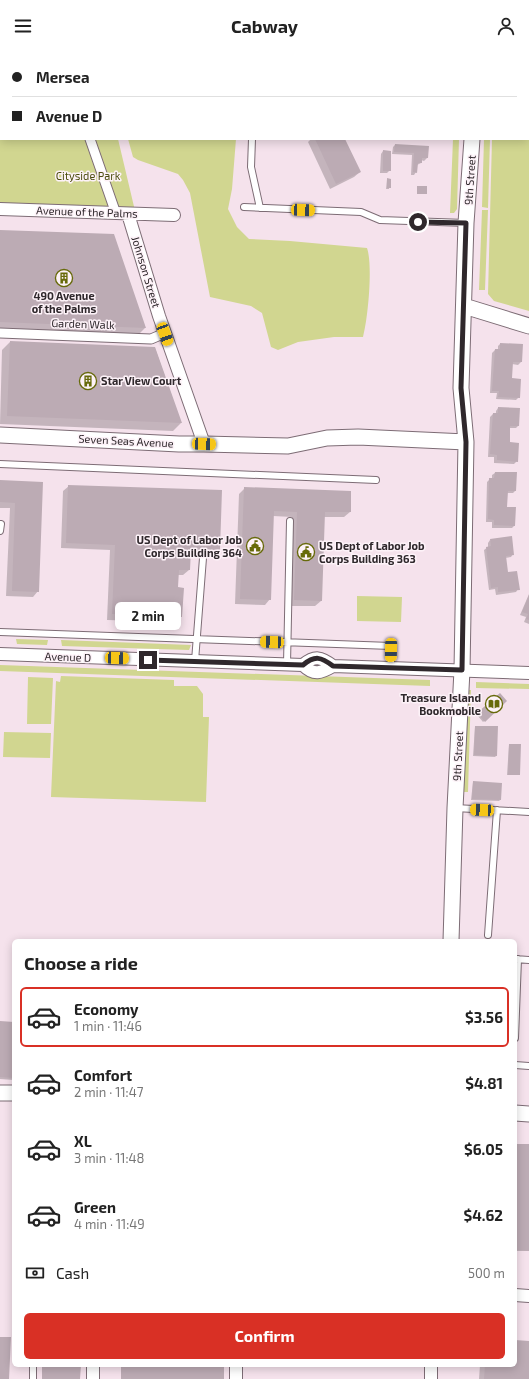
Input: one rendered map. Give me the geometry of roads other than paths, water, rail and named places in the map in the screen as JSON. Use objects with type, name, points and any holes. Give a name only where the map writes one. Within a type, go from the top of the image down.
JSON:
[{"type":"street","points":[[90,140],[114,208]]},
{"type":"street","name":"9th Street","points":[[451,939],[455,808],[462,670],[466,442],[461,388],[466,223],[472,140]]},
{"type":"street","name":"Avenue of the Palms","points":[[0,208],[174,215]]},
{"type":"street","name":"Johnson Street","points":[[128,214],[165,334],[204,444]]},
{"type":"street","points":[[464,306],[529,326]]},
{"type":"street","name":"Garden Walk","points":[[0,333],[151,339],[165,334]]},
{"type":"street","name":"Seven Seas Avenue","points":[[0,435],[172,444],[288,446],[327,438],[358,437],[466,442]]},
{"type":"street","name":"Avenue D","points":[[0,654],[287,664],[303,665],[309,671],[322,672],[333,666],[529,673]]},
{"type":"street","points":[[0,1093],[12,1093]]},
{"type":"street","points":[[517,1113],[529,1114]]},
{"type":"street","points":[[517,1295],[529,1296]]},
{"type":"street","points":[[93,1379],[94,1367]]},
{"type":"street","points":[[236,1367],[236,1379]]},
{"type":"street","points":[[431,1367],[431,1379]]},
{"type":"lane","points":[[252,140],[251,167],[260,208]]},
{"type":"lane","points":[[244,207],[361,212],[380,220],[466,223]]},
{"type":"lane","points":[[0,464],[376,480]]},
{"type":"lane","points":[[287,664],[290,521]]},
{"type":"lane","points":[[0,531],[1,524]]},
{"type":"lane","points":[[195,661],[203,558]]},
{"type":"lane","points":[[0,632],[391,646],[391,668]]},
{"type":"lane","points":[[455,808],[529,812]]},
{"type":"lane","points":[[488,935],[496,810]]},
{"type":"lane","points":[[517,959],[529,960]]},
{"type":"lane","points":[[517,1065],[529,1066]]},
{"type":"lane","points":[[32,1379],[33,1367]]},
{"type":"place","name":"490 Avenue of the Palms","points":[[64,278]]},
{"type":"place","name":"Star View Court","points":[[88,381]]},
{"type":"place","name":"US Dept of Labor Job Corps Building 364","points":[[255,546]]},
{"type":"place","name":"US Dept of Labor Job Corps Building 363","points":[[306,552]]},
{"type":"place","name":"Treasure Island Bookmobile","points":[[494,704]]},
{"type":"park label","name":"Cityside Park","points":[[88,176]]}]
